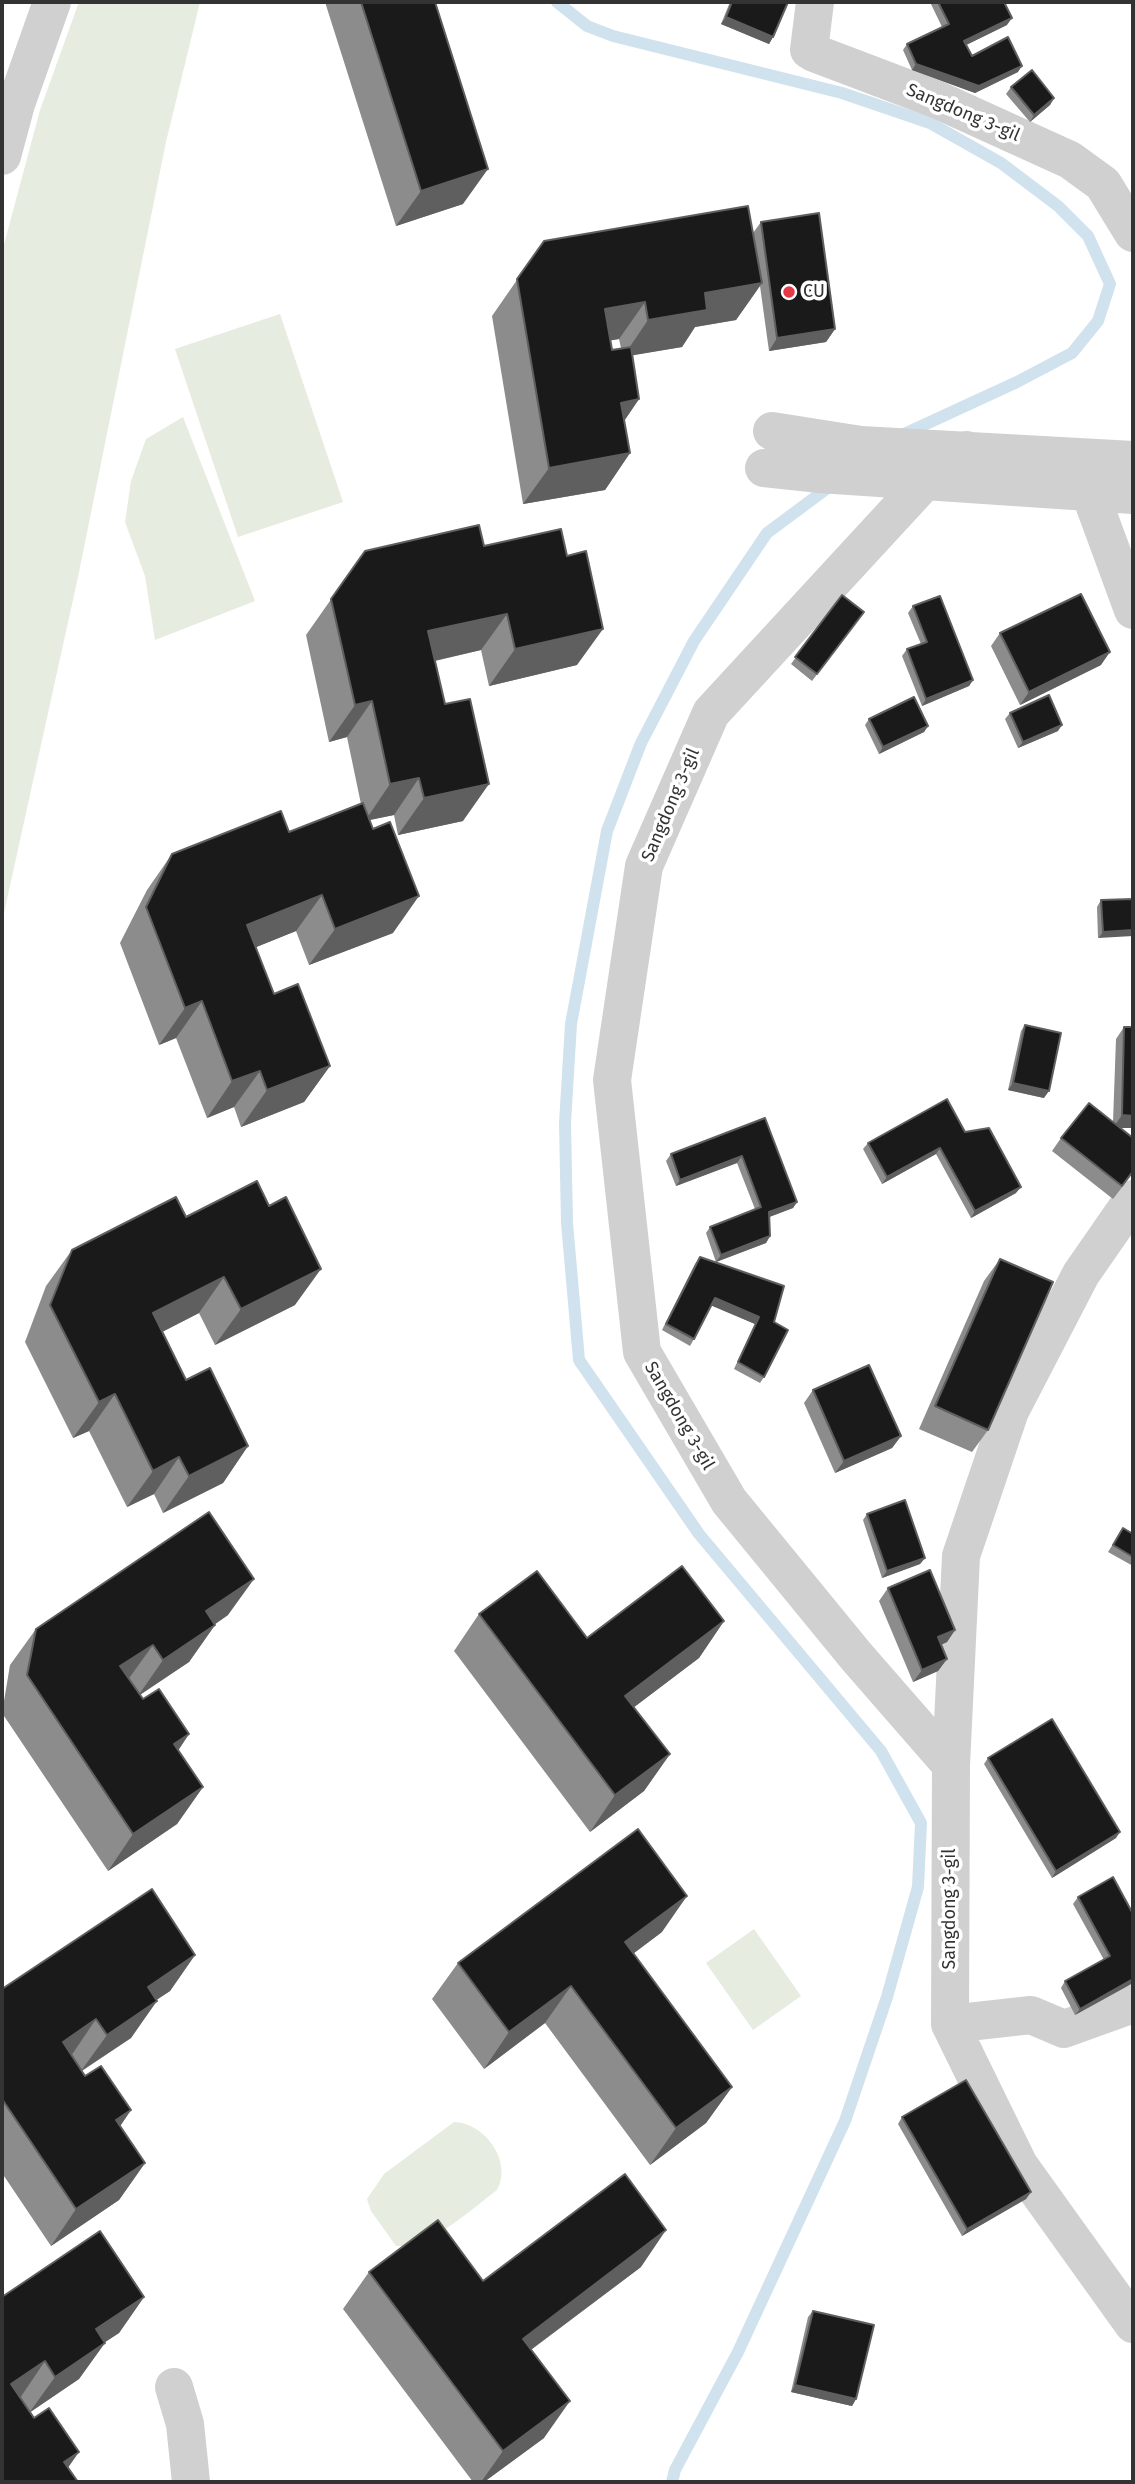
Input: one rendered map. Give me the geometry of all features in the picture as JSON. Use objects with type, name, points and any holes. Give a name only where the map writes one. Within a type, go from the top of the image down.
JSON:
[{"type":"street","points":[[2,156],[16,104],[52,2]]},
{"type":"street","name":"Sangdong 3-gil","points":[[815,2],[808,50],[938,100],[1070,160],[1103,184],[1133,233]]},
{"type":"street","points":[[772,431],[865,461],[1087,475],[1133,495]]},
{"type":"street","name":"Sangdong 3-gil","points":[[1087,475],[967,450],[918,465],[711,713],[643,866],[612,1080],[642,1352],[729,1501],[856,1656],[951,1765],[950,2024],[1019,2165],[1133,2324]]},
{"type":"street","points":[[1087,475],[1133,460]]},
{"type":"street","points":[[764,468],[820,474],[865,461]]},
{"type":"street","points":[[1087,475],[1133,610]]},
{"type":"street","points":[[951,1765],[961,1556],[1010,1411],[1081,1274],[1133,1199]]},
{"type":"street","points":[[950,2024],[1031,2015],[1064,2029],[1133,2004]]},
{"type":"street","points":[[174,2387],[184,2424],[191,2482]]},
{"type":"shaded area","points":[[79,2],[200,2],[166,142],[78,577],[2,922],[2,252],[40,110]]},
{"type":"shaded area","points":[[280,314],[343,502],[238,537],[175,349]]},
{"type":"shaded area","points":[[183,417],[255,601],[155,640],[145,576],[125,522],[131,481],[146,439]]},
{"type":"shaded area","points":[[754,1929],[801,1996],[753,2030],[706,1963]]},
{"type":"shaded area","points":[[454,2122],[476,2129],[493,2146],[499,2156],[501,2168],[497,2190],[436,2234],[423,2241],[396,2246],[371,2211],[367,2199],[384,2174]]},
{"type":"building","points":[[361,2],[435,2],[488,169],[421,191]]},
{"type":"building","points":[[732,2],[788,2],[773,37],[726,17]]},
{"type":"building","points":[[938,2],[1004,2],[1012,18],[964,41],[972,56],[1008,37],[1022,66],[979,86],[916,64],[907,44],[949,24]]},
{"type":"building","points":[[1032,70],[1054,98],[1034,115],[1011,87]]},
{"type":"building","points":[[748,206],[762,283],[705,293],[707,310],[648,320],[645,302],[605,309],[612,350],[631,347],[639,399],[621,403],[630,453],[549,468],[517,279],[544,241]]},
{"type":"building","points":[[819,213],[835,329],[777,338],[761,222]]},
{"type":"building","points":[[479,525],[484,546],[561,529],[567,556],[586,551],[603,629],[515,649],[507,614],[428,631],[445,704],[470,699],[489,784],[424,798],[419,778],[390,784],[372,701],[355,705],[331,599],[365,551]]},
{"type":"building","points":[[1081,594],[1110,652],[1029,692],[1000,633]]},
{"type":"building","points":[[842,595],[864,612],[817,674],[795,657]]},
{"type":"building","points":[[940,596],[973,680],[926,699],[907,649],[927,642],[913,606]]},
{"type":"building","points":[[1049,695],[1062,725],[1023,742],[1010,713]]},
{"type":"building","points":[[914,697],[928,726],[883,747],[869,719]]},
{"type":"building","points":[[363,803],[373,829],[390,822],[419,896],[335,929],[322,895],[247,925],[274,994],[298,984],[330,1066],[267,1090],[260,1071],[232,1081],[202,1001],[185,1008],[146,907],[172,854],[281,811],[289,832]]},
{"type":"building","points":[[1133,899],[1133,930],[1103,932],[1101,900]]},
{"type":"building","points":[[1025,1025],[1061,1033],[1049,1091],[1013,1083]]},
{"type":"building","points":[[1124,1027],[1133,1027],[1133,1116],[1122,1115]]},
{"type":"building","points":[[947,1099],[965,1132],[989,1128],[1021,1187],[975,1211],[940,1148],[887,1177],[868,1143]]},
{"type":"building","points":[[1089,1103],[1133,1138],[1133,1171],[1122,1186],[1061,1138]]},
{"type":"building","points":[[765,1118],[797,1202],[769,1212],[770,1236],[721,1255],[710,1227],[761,1207],[742,1156],[680,1180],[671,1154]]},
{"type":"building","points":[[257,1181],[269,1206],[286,1197],[321,1269],[241,1309],[224,1277],[153,1313],[186,1380],[210,1368],[248,1446],[189,1476],[179,1457],[153,1471],[115,1394],[99,1402],[50,1305],[72,1250],[176,1197],[186,1217]]},
{"type":"building","points":[[700,1257],[784,1286],[774,1322],[788,1330],[764,1377],[738,1362],[759,1317],[715,1298],[694,1339],[666,1324]]},
{"type":"building","points":[[1000,1259],[1053,1282],[988,1430],[935,1406]]},
{"type":"building","points":[[869,1365],[901,1436],[844,1461],[813,1390]]},
{"type":"building","points":[[905,1500],[925,1558],[887,1571],[867,1514]]},
{"type":"building","points":[[209,1512],[254,1579],[206,1611],[215,1625],[163,1660],[153,1645],[120,1666],[143,1699],[159,1689],[189,1734],[174,1744],[203,1787],[133,1834],[27,1675],[36,1629]]},
{"type":"building","points":[[1123,1528],[1133,1534],[1133,1557],[1113,1545]]},
{"type":"building","points":[[682,1566],[724,1621],[625,1696],[670,1754],[615,1795],[479,1614],[537,1571],[587,1638]]},
{"type":"building","points":[[930,1570],[955,1630],[938,1637],[947,1659],[922,1670],[888,1588]]},
{"type":"building","points":[[1052,1719],[1120,1832],[1056,1871],[988,1758]]},
{"type":"building","points":[[638,1829],[687,1896],[625,1942],[732,2087],[676,2128],[571,1986],[509,2032],[458,1963]]},
{"type":"building","points":[[1113,1877],[1133,1914],[1133,1979],[1080,2009],[1065,1981],[1110,1956],[1078,1897]]},
{"type":"building","points":[[152,1889],[195,1955],[148,1987],[157,2001],[107,2035],[96,2019],[63,2042],[85,2076],[101,2066],[131,2110],[116,2120],[145,2163],[76,2209],[2,2099],[2,1989]]},
{"type":"building","points":[[966,2080],[1031,2192],[967,2229],[902,2117]]},
{"type":"building","points":[[625,2174],[666,2230],[523,2339],[570,2401],[503,2451],[369,2272],[438,2220],[483,2281]]},
{"type":"building","points":[[100,2231],[144,2297],[96,2329],[105,2343],[55,2377],[45,2361],[11,2384],[34,2418],[49,2408],[79,2452],[64,2462],[78,2482],[2,2482],[2,2297]]},
{"type":"building","points":[[813,2311],[874,2325],[856,2399],[795,2385]]},
{"type":"waterway","points":[[557,2],[587,26],[613,36],[842,93],[930,123],[1001,163],[1058,206],[1088,236],[1110,284],[1098,321],[1072,353],[1017,382],[902,435]]},
{"type":"waterway","points":[[672,2482],[675,2470],[738,2352],[845,2121],[887,1997],[918,1887],[921,1823],[881,1751],[699,1534],[579,1360],[567,1223],[565,1123],[571,1024],[607,831],[641,743],[694,641],[767,533],[833,484]]},
{"type":"place","name":"CU","points":[[789,292]]}]
